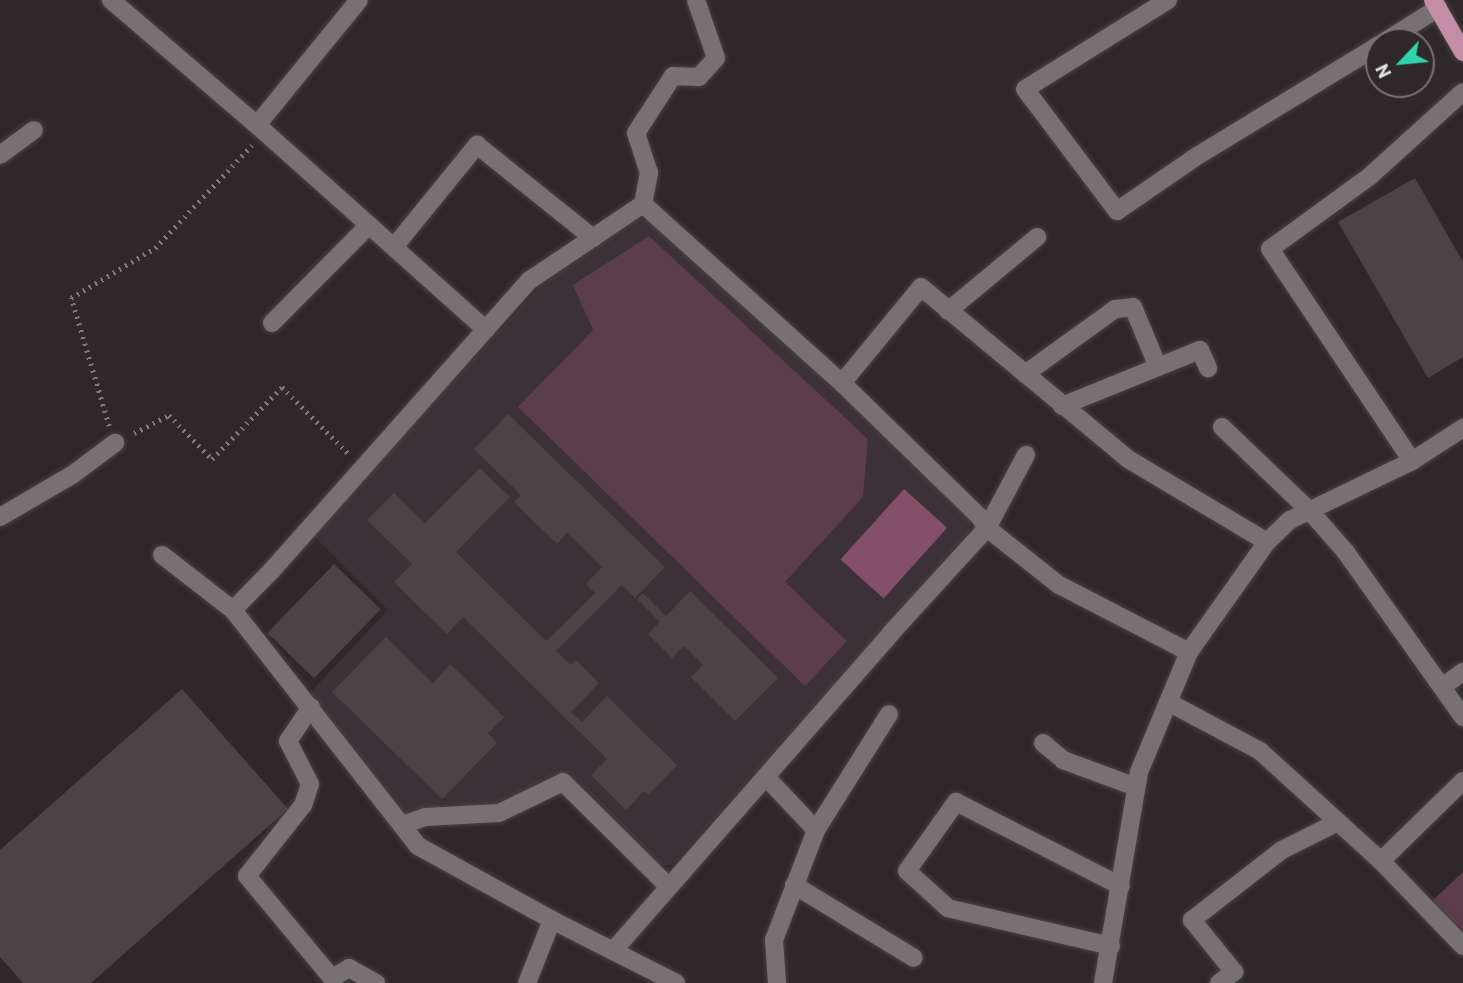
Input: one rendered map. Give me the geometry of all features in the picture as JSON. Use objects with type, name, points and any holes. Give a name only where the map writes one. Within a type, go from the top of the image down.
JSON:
[{"type":"main road","points":[[1435,4],[1463,52]]},
{"type":"street","points":[[111,0],[261,128],[486,330]]},
{"type":"street","points":[[261,128],[359,0]]},
{"type":"street","points":[[233,610],[530,280],[643,204],[649,173],[636,133],[673,76],[699,77],[716,58],[696,0]]},
{"type":"street","points":[[1168,0],[1025,89],[1117,211],[1195,158],[1365,54]]},
{"type":"street","points":[[1403,28],[1435,4]]},
{"type":"street","points":[[1412,461],[1270,249],[1370,176],[1463,92]]},
{"type":"street","points":[[0,155],[34,130]]},
{"type":"street","points":[[394,247],[477,145],[593,238]]},
{"type":"street","points":[[643,204],[842,383],[979,516],[987,528],[1059,585],[1189,653]]},
{"type":"street","points":[[272,323],[369,225]]},
{"type":"street","points":[[948,311],[1037,237]]},
{"type":"street","points":[[842,383],[921,287],[1128,459],[1267,542]]},
{"type":"street","points":[[1024,374],[1115,309],[1133,307],[1158,367]]},
{"type":"street","points":[[1062,406],[1200,350],[1208,368]]},
{"type":"street","points":[[1222,427],[1309,510],[1345,551],[1463,717]]},
{"type":"street","points":[[1103,983],[1139,772],[1189,653],[1267,542],[1290,520],[1412,461],[1463,428]]},
{"type":"street","points":[[0,517],[72,475],[115,443]]},
{"type":"street","points":[[613,951],[987,528],[1026,455]]},
{"type":"street","points":[[162,555],[233,610],[418,846],[552,920],[676,983]]},
{"type":"street","points":[[1442,687],[1463,672]]},
{"type":"street","points":[[1168,702],[1260,751],[1381,862],[1463,946]]},
{"type":"street","points":[[311,707],[288,741],[310,784],[303,805],[247,876],[332,978],[349,968],[376,983]]},
{"type":"street","points":[[777,983],[774,940],[816,830],[890,714]]},
{"type":"street","points":[[1042,743],[1063,760],[1136,787]]},
{"type":"street","points":[[766,777],[816,830]]},
{"type":"street","points":[[1381,862],[1463,781]]},
{"type":"street","points":[[402,825],[425,817],[499,813],[563,782],[668,886]]},
{"type":"street","points":[[1111,946],[948,908],[907,871],[956,802],[1121,886]]},
{"type":"street","points":[[1219,983],[1234,972],[1192,920],[1283,850],[1338,822]]},
{"type":"street","points":[[794,885],[914,958]]},
{"type":"street","points":[[527,983],[552,920]]},
{"type":"path","points":[[261,128],[155,248],[71,298],[115,443],[169,415],[212,459],[282,387],[364,467]]},
{"type":"shaded area","points":[[636,218],[650,219],[971,517],[970,531],[673,865],[659,865],[560,773],[489,806],[447,805],[402,815],[309,694],[388,610],[313,535],[551,274]]},
{"type":"shaded area","points":[[649,236],[868,439],[863,497],[785,582],[847,641],[805,686],[518,407],[593,330],[573,285]]},
{"type":"shaded area","points":[[904,489],[947,528],[884,598],[840,560]]},
{"type":"shaded area","points":[[1463,872],[1463,935],[1432,901]]},
{"type":"building","points":[[1415,178],[1463,262],[1463,357],[1428,378],[1338,222]]},
{"type":"building","points":[[508,414],[665,567],[635,598],[622,585],[556,651],[571,665],[576,660],[599,683],[571,712],[582,722],[607,696],[677,765],[648,795],[644,791],[626,810],[591,775],[607,759],[463,617],[447,634],[394,582],[412,564],[367,520],[394,493],[425,523],[480,468],[510,497],[456,552],[546,641],[595,593],[586,584],[602,567],[567,533],[557,544],[514,502],[521,495],[474,449]]},
{"type":"building","points":[[334,564],[381,609],[314,678],[267,633]]},
{"type":"building","points":[[690,591],[778,678],[735,721],[691,677],[703,665],[684,646],[672,658],[648,634],[660,622],[637,599],[643,593],[666,616]]},
{"type":"building","points":[[386,637],[433,683],[450,664],[504,717],[488,733],[497,743],[442,799],[332,692]]},
{"type":"building","points":[[182,689],[288,809],[91,983],[23,983],[0,957],[0,850]]}]
